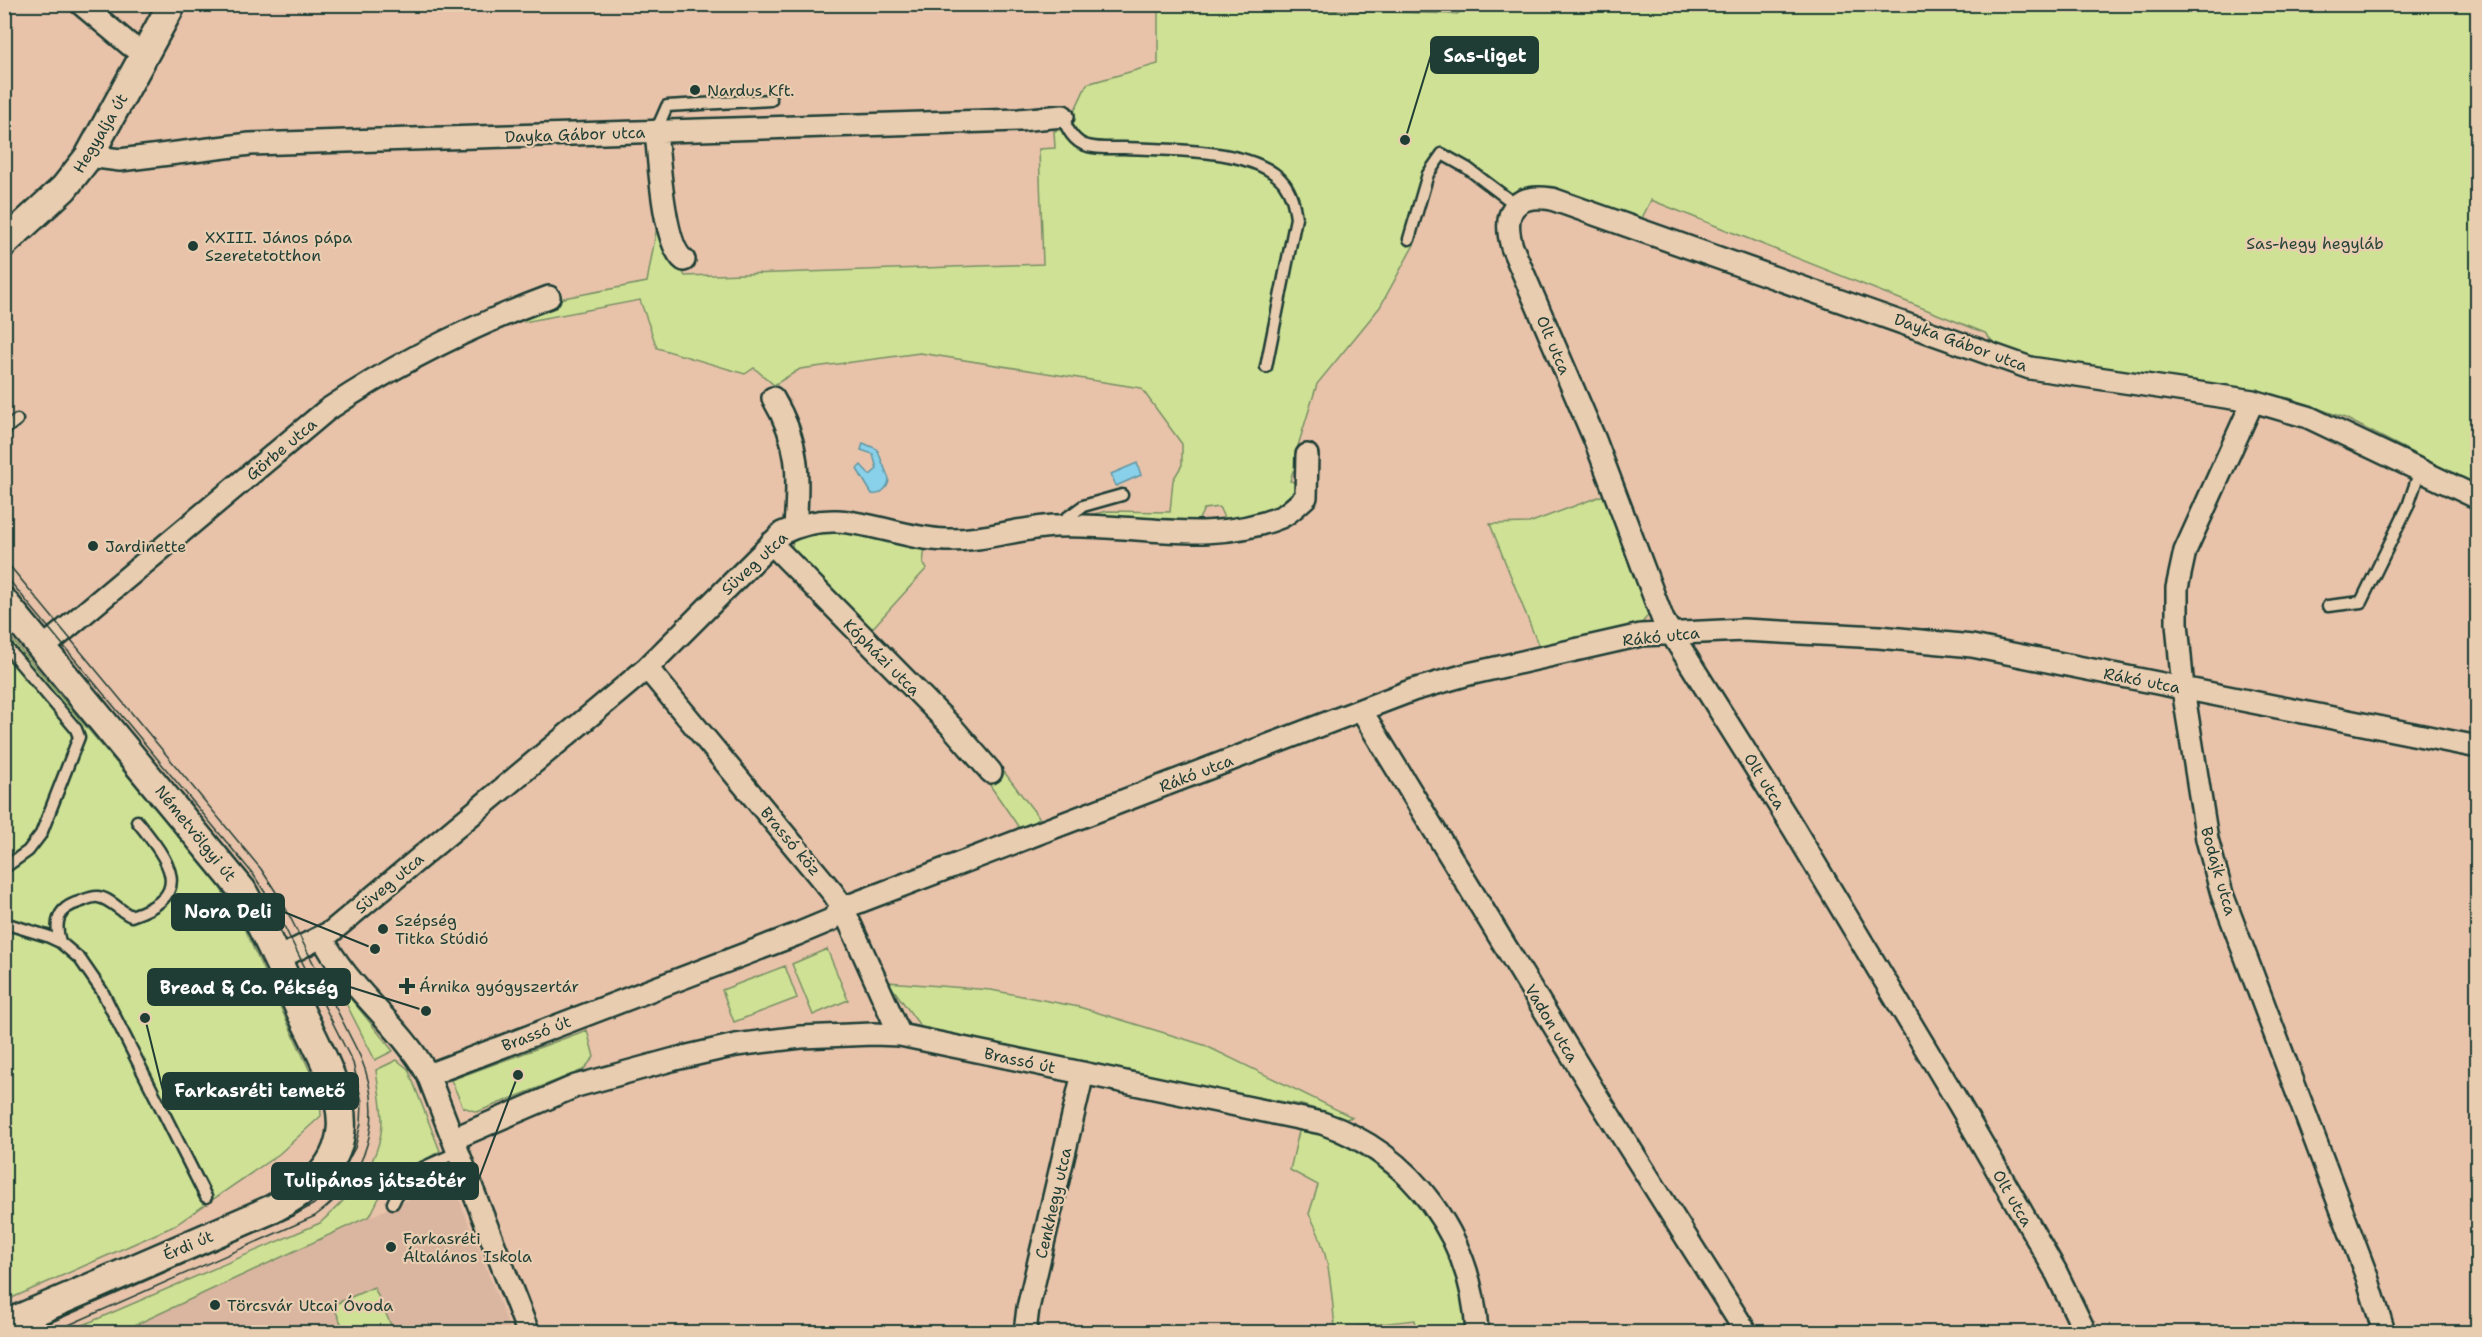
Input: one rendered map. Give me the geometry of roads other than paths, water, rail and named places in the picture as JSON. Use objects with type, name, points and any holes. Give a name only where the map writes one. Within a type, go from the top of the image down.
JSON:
[{"type":"street","points":[[81,4],[130,45],[146,54]]},
{"type":"street","name":"Hegyalja út","points":[[4,243],[64,188],[89,156],[172,4]]},
{"type":"street","name":"Dayka Gábor utca","points":[[89,156],[120,160],[250,144],[1019,120],[1063,116]]},
{"type":"street","points":[[656,131],[670,233],[677,255],[684,260]]},
{"type":"street","name":"Dayka Gábor utca","points":[[1516,204],[1537,197],[1552,199],[1888,315],[2030,368],[2253,401],[2308,417],[2478,498]]},
{"type":"street","name":"Olt utca","points":[[1516,204],[1508,216],[1507,229],[1512,247],[1595,440],[1663,620],[1959,1104],[2055,1270],[2085,1332]]},
{"type":"street","name":"Görbe utca","points":[[43,648],[327,410],[368,383],[460,333],[549,297]]},
{"type":"street","points":[[773,398],[787,421],[795,448],[799,476],[795,526]]},
{"type":"street","name":"Bodajk utca","points":[[2253,401],[2185,551],[2177,588],[2176,623],[2183,689],[2207,839],[2222,894],[2367,1277],[2384,1332]]},
{"type":"street","name":"Süveg utca","points":[[277,958],[322,937],[648,668],[771,543],[782,533],[795,526],[838,519],[947,540],[1056,526],[1194,533],[1256,525],[1284,516],[1306,497],[1307,454]]},
{"type":"street","name":"Kópházi utca","points":[[771,543],[951,726],[991,772]]},
{"type":"street","name":"Németvölgyi út","points":[[4,602],[242,890],[277,958],[336,1094],[341,1114],[341,1131]]},
{"type":"street","name":"Rákó utca","points":[[843,908],[1413,690],[1468,674],[1641,635],[1743,630],[1879,637],[1972,646],[2478,747]]},
{"type":"street","name":"Brassó köz","points":[[648,668],[843,908],[900,1035]]},
{"type":"street","name":"Vadon utca","points":[[1361,710],[1595,1094],[1746,1332]]},
{"type":"street","name":"Brassó út","points":[[428,1075],[795,935],[831,920],[843,908]]},
{"type":"street","points":[[322,937],[332,957],[409,1047],[428,1075],[528,1332]]},
{"type":"street","name":"Brassó út","points":[[455,1145],[576,1086],[654,1064],[736,1045],[801,1038],[900,1035],[1322,1123],[1343,1130],[1366,1144],[1410,1178],[1435,1207],[1453,1236],[1466,1267],[1475,1301],[1477,1332]]},
{"type":"street","name":"Cenkhegy utca","points":[[1025,1332],[1028,1308],[1083,1073]]},
{"type":"street","name":"Érdi út","points":[[4,1325],[272,1209],[302,1193],[313,1184],[331,1160],[341,1131]]},
{"type":"street","points":[[1015,1332],[1025,1332]]},
{"type":"lane","points":[[656,131],[667,106],[771,99]]},
{"type":"lane","points":[[1063,116],[1066,129],[1086,146],[1194,151],[1260,165],[1273,172],[1284,183],[1293,199],[1296,218],[1266,367]]},
{"type":"lane","points":[[1409,239],[1428,174],[1442,154],[1467,168],[1516,204]]},
{"type":"lane","points":[[4,430],[17,420]]},
{"type":"lane","points":[[2328,606],[2361,602],[2408,506],[2420,470]]},
{"type":"lane","points":[[1056,526],[1083,506],[1122,495]]},
{"type":"lane","points":[[4,644],[76,729],[79,737],[41,834],[28,851],[4,868]]},
{"type":"lane","points":[[60,942],[56,931],[57,919],[63,909],[72,904],[96,897],[105,899],[131,916],[147,911],[164,901],[172,882],[171,868],[137,821]]},
{"type":"lane","points":[[4,923],[60,942],[80,959],[102,992],[206,1197]]},
{"type":"lane","points":[[393,1203],[405,1178],[455,1145]]},
{"type":"water","points":[[863,443],[877,449],[889,479],[886,488],[878,494],[872,494],[857,469],[861,465],[870,475],[877,469],[873,454],[861,450]]},
{"type":"water","points":[[1137,463],[1141,475],[1116,486],[1111,474]]},
{"type":"tram line","points":[[4,559],[261,869],[283,903],[360,1056],[368,1079],[371,1101],[371,1123],[367,1144],[359,1164],[348,1183],[333,1201],[315,1216],[53,1332]]},
{"type":"tram line","points":[[4,574],[253,874],[275,908],[353,1063],[362,1102],[361,1123],[355,1148],[334,1186],[314,1204],[291,1217],[29,1332]]},
{"type":"place","name":"Nardus Kft.","points":[[695,90]]},
{"type":"place","name":"Sas-liget","points":[[1405,140]]},
{"type":"place","name":"XXIII. János pápa Szeretetotthon","points":[[193,246]]},
{"type":"place","name":"Jardinette","points":[[93,546]]},
{"type":"place","name":"Szépség Titka Stúdió","points":[[383,929]]},
{"type":"place","name":"Nora Deli","points":[[375,949]]},
{"type":"place","name":"Árnika gyógyszertár","points":[[407,986]]},
{"type":"place","name":"Bread & Co. Pékség","points":[[426,1011]]},
{"type":"place","name":"Farkasréti temető","points":[[145,1018]]},
{"type":"place","name":"Tulipános játszótér","points":[[518,1075]]},
{"type":"place","name":"Farkasréti Általános Iskola","points":[[391,1247]]},
{"type":"place","name":"Törcsvár Utcai Óvoda","points":[[215,1305]]},
{"type":"park label","name":"Sas-hegy hegyláb","points":[[2315,243]]}]
